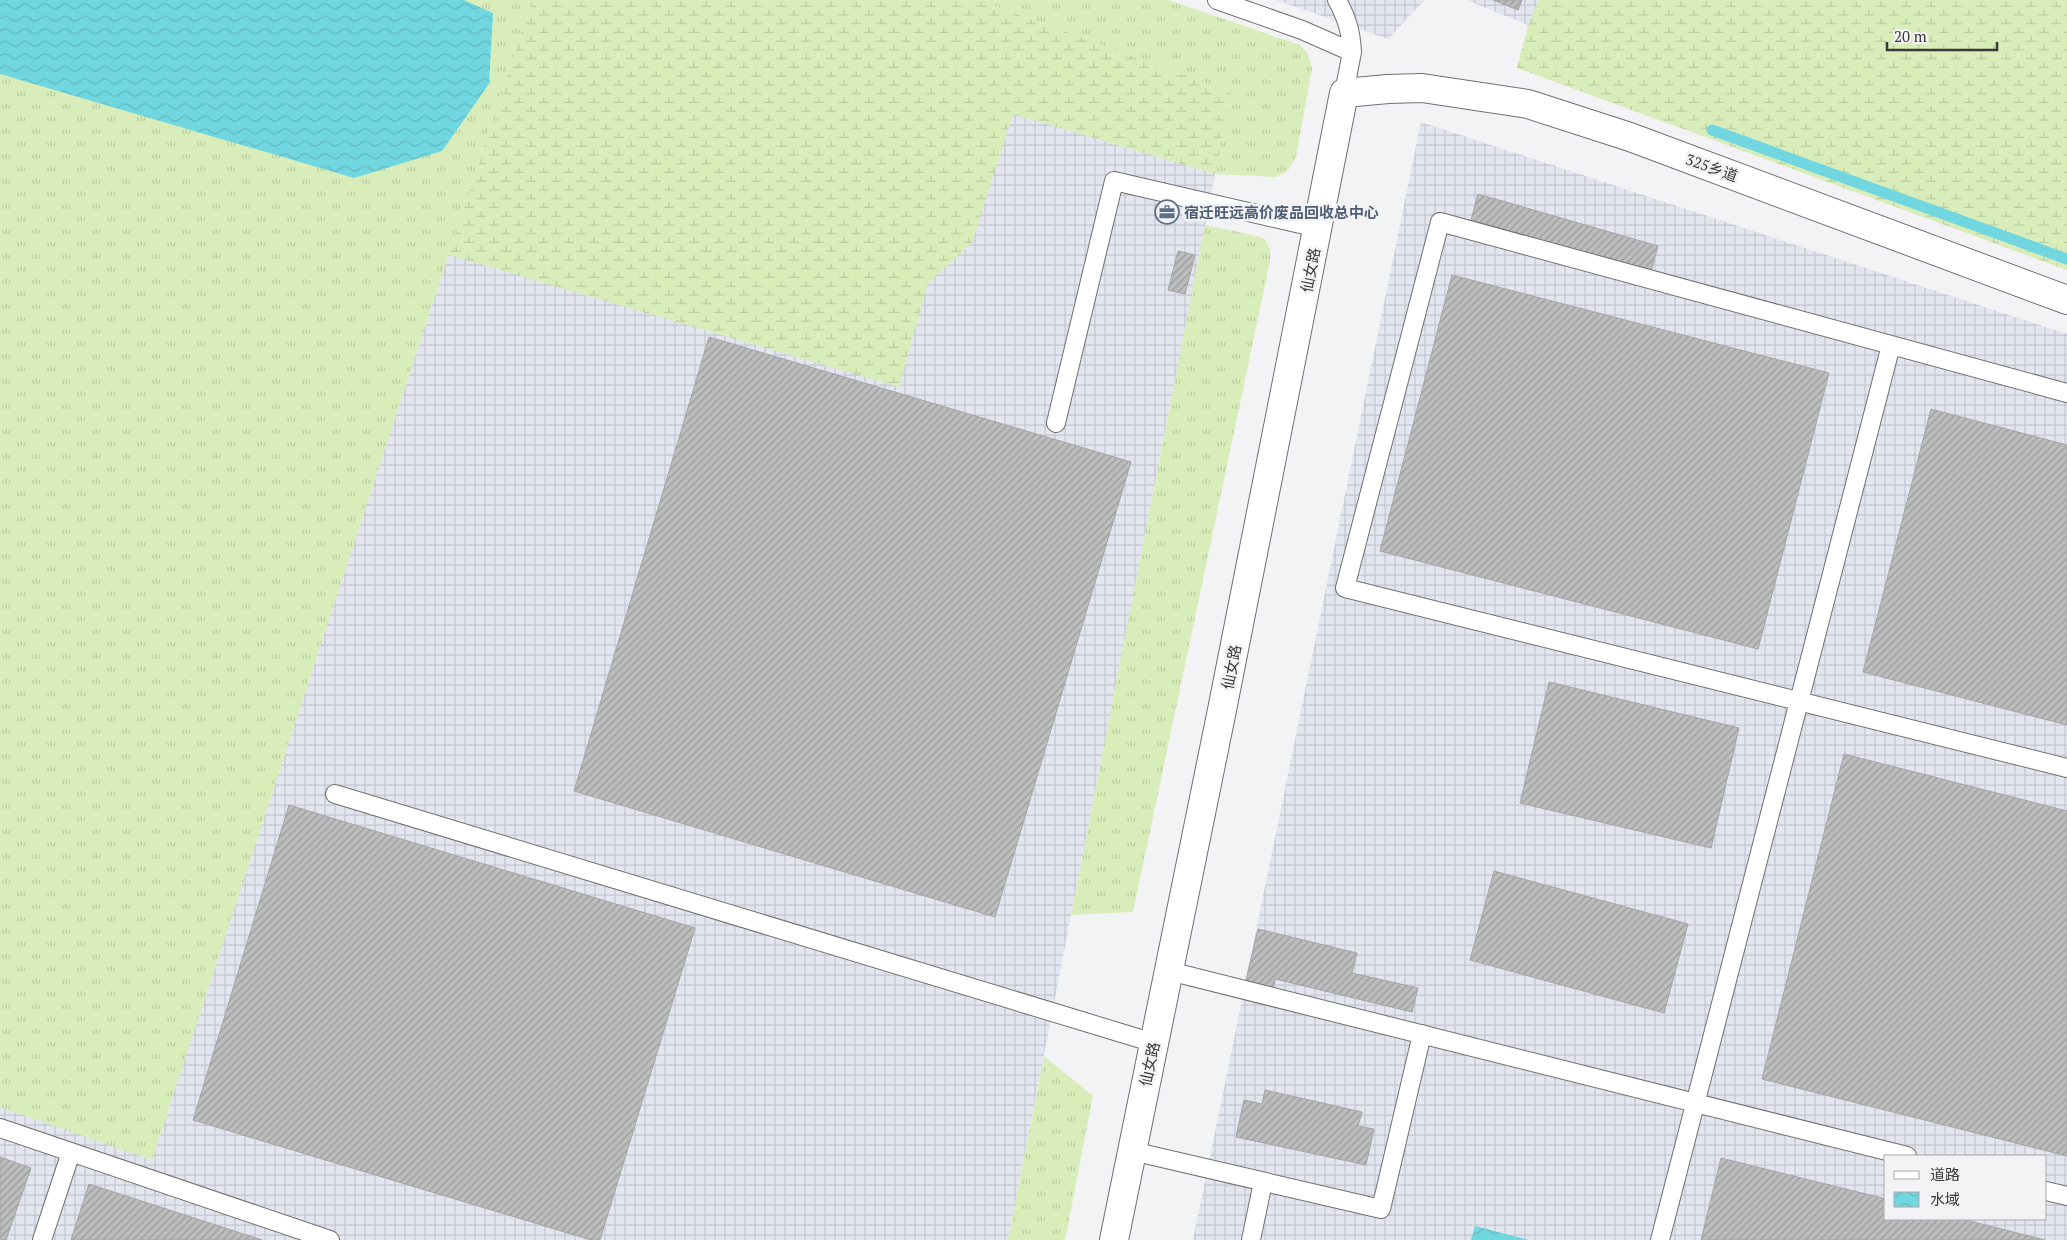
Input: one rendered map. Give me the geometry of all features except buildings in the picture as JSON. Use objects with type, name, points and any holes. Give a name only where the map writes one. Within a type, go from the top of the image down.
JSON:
[{"type":"street","name":"325乡道","points":[[1344,93],[1422,88],[1528,104],[1630,137],[2067,300]]},
{"type":"street","name":"仙女路","points":[[1114,1240],[1344,93]]},
{"type":"lane","points":[[1216,0],[1302,30],[1352,52]]},
{"type":"lane","points":[[1337,0],[1348,20],[1352,35],[1352,52],[1344,93]]},
{"type":"lane","points":[[1056,422],[1114,181],[1318,228]]},
{"type":"lane","points":[[2067,393],[1440,222],[1345,588],[2067,768]]},
{"type":"lane","points":[[1660,1240],[1891,345]]},
{"type":"lane","points":[[335,794],[1154,1043]]},
{"type":"lane","points":[[1169,971],[1903,1155]]},
{"type":"lane","points":[[1132,1151],[1381,1209],[1422,1034]]},
{"type":"lane","points":[[0,1128],[320,1238]]},
{"type":"lane","points":[[42,1240],[71,1152]]},
{"type":"lane","points":[[1251,1240],[1263,1182]]},
{"type":"lane","points":[[2047,1191],[2067,1196]]},
{"type":"shaded area","points":[[532,0],[978,0],[1231,92],[1008,1240],[0,1240],[0,1107],[152,1159]]},
{"type":"shaded area","points":[[1276,0],[1425,0],[1388,39]]},
{"type":"shaded area","points":[[1466,0],[1539,0],[1528,25]]},
{"type":"shaded area","points":[[1421,122],[2067,334],[2067,1240],[1193,1240]]},
{"type":"green space","points":[[0,0],[532,0],[152,1160],[0,1107]]},
{"type":"green space","points":[[532,0],[978,0],[1231,92],[1215,174],[1013,114],[972,243],[928,283],[899,387],[449,255]]},
{"type":"green space","points":[[978,0],[1168,0],[1300,45],[1308,54],[1312,68],[1296,157],[1287,172],[1275,177],[1215,174],[1230,92]]},
{"type":"green space","points":[[1539,0],[2067,0],[2067,270],[1517,68],[1528,25]]},
{"type":"green space","points":[[1205,225],[1265,239],[1270,249],[1270,261],[1133,912],[1071,915]]},
{"type":"green space","points":[[1044,1056],[1093,1096],[1065,1240],[1008,1240]]},
{"type":"water","points":[[0,0],[464,0],[493,13],[489,84],[442,151],[354,178],[0,74]]},
{"type":"water","points":[[1475,1226],[1529,1240],[1471,1240]]},
{"type":"waterway","points":[[1712,130],[2067,259]]},
{"type":"place","name":"宿迁旺远高价废品回收总中心","points":[[1167,212]]}]
